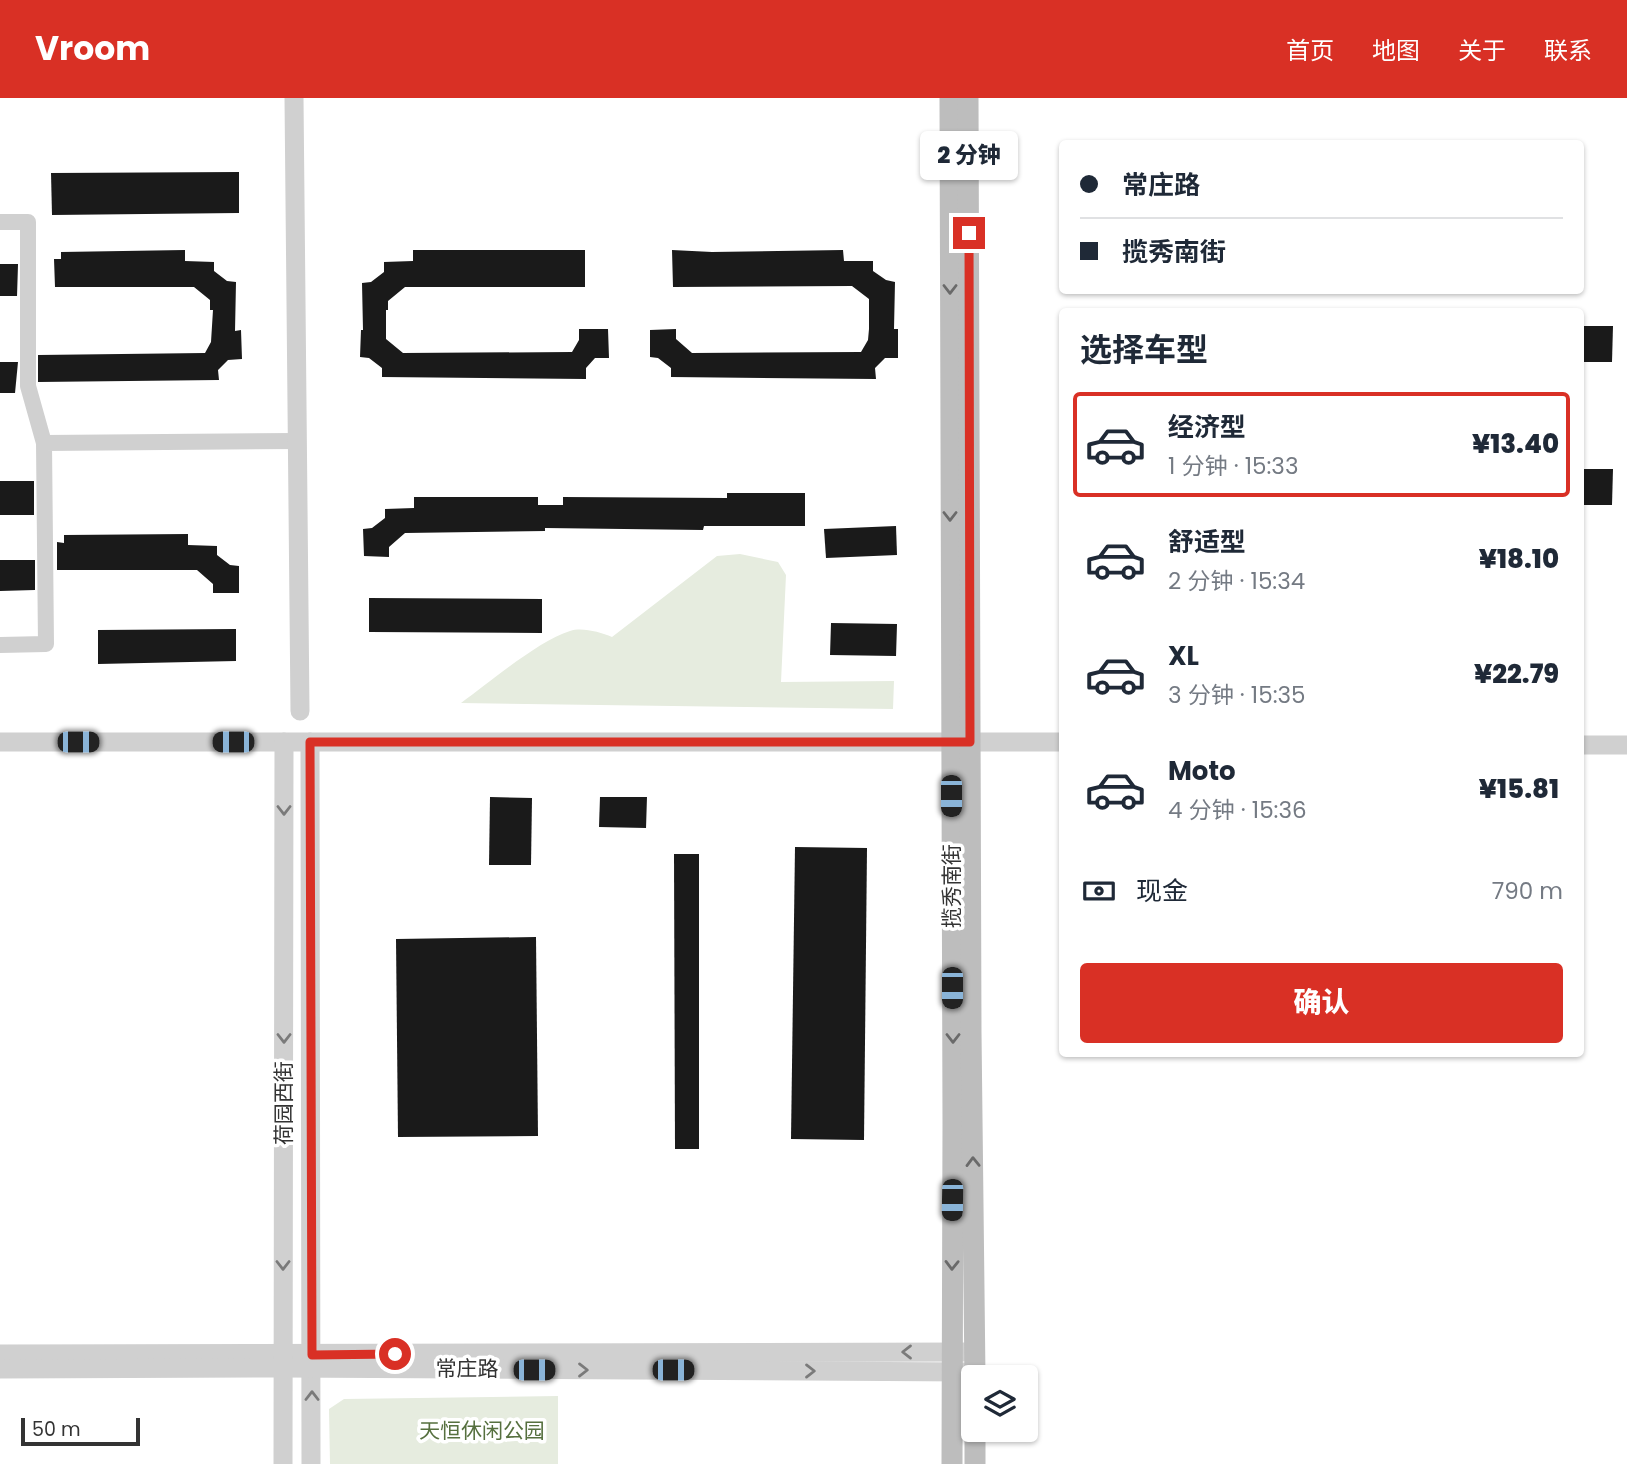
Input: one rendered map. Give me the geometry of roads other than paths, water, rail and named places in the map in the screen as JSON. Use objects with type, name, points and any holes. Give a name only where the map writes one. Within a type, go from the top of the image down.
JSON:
[{"type":"main road","name":"揽秀南街","points":[[950,98],[960,742],[975,1365]]},
{"type":"main road","name":"揽秀南街","points":[[952,1464],[953,1111],[968,98]]},
{"type":"main road","points":[[975,1442],[975,1464]]},
{"type":"street","points":[[294,98],[300,712]]},
{"type":"street","points":[[0,222],[28,222],[28,386],[44,443],[46,644],[0,645]]},
{"type":"street","points":[[44,443],[297,441]]},
{"type":"street","points":[[0,742],[1059,742]]},
{"type":"street","name":"荷园西街","points":[[283,1464],[284,742]]},
{"type":"street","name":"荷园西街","points":[[310,742],[311,1464]]},
{"type":"street","points":[[1584,745],[1627,745]]},
{"type":"street","name":"常庄路","points":[[0,1354],[283,1362]]},
{"type":"street","name":"常庄路","points":[[0,1369],[283,1362],[951,1362],[965,1365]]},
{"type":"park label","name":"天恒休闲公园","points":[[482,1431]]}]
